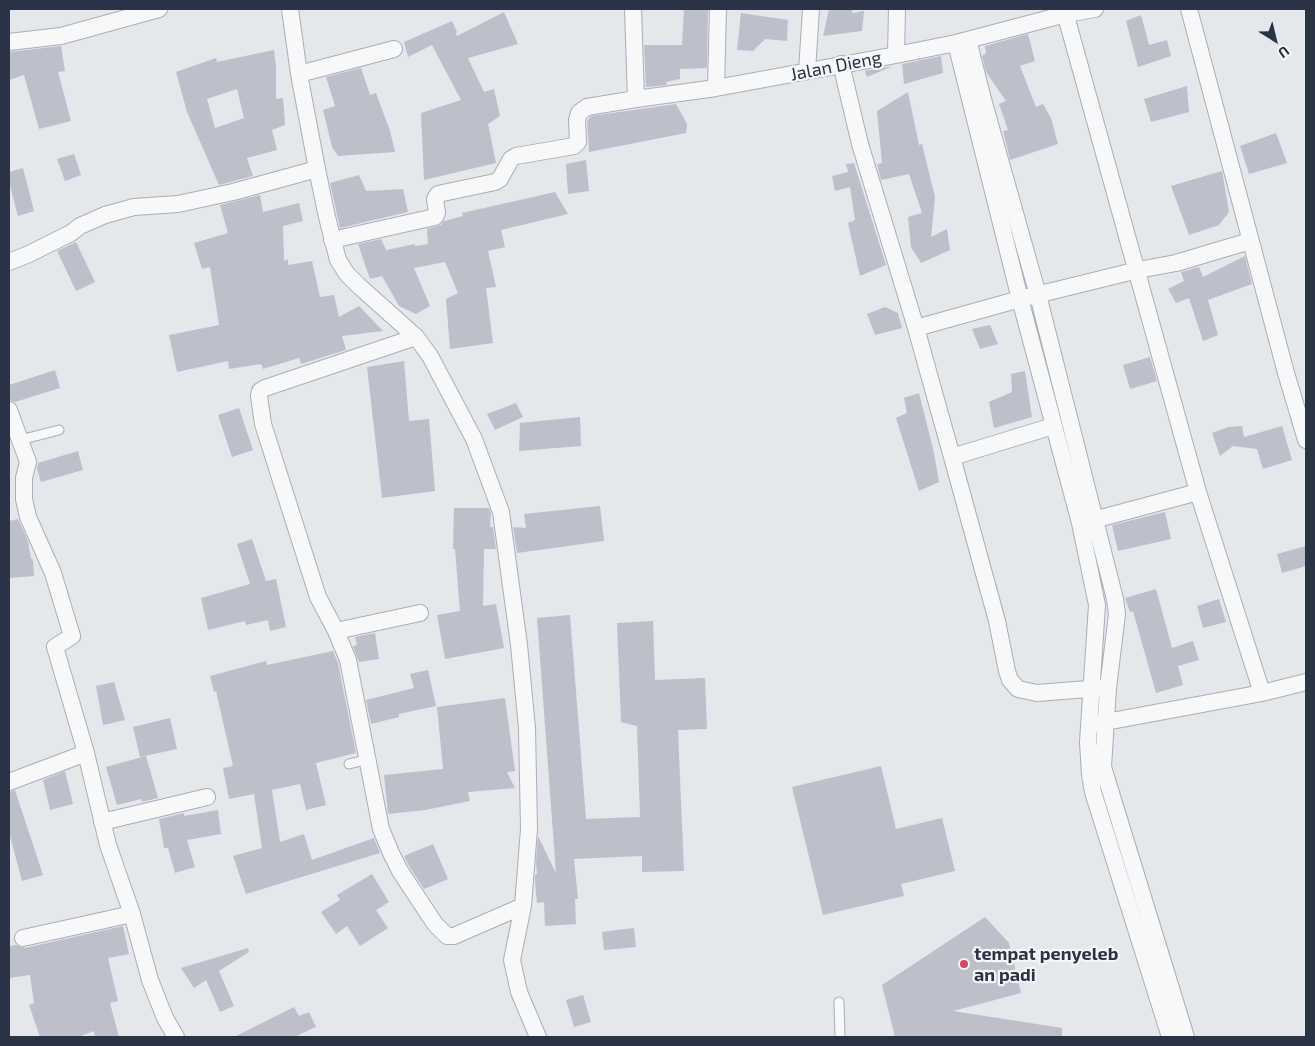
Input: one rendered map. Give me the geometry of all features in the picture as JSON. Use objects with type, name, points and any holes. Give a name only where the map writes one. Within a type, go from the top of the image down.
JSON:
[{"type":"street","points":[[9,42],[61,36],[159,9]]},
{"type":"street","points":[[290,9],[299,74],[317,169],[338,260],[347,274],[416,337],[442,376],[474,439],[501,512],[519,645],[527,728],[529,829],[523,906],[512,960],[519,992],[538,1037]]},
{"type":"street","points":[[332,240],[435,216],[437,213],[436,196],[438,194],[495,182],[500,178],[511,159],[516,156],[574,146],[578,142],[579,113],[583,109],[636,98],[633,9]]},
{"type":"street","points":[[716,88],[718,9]]},
{"type":"street","points":[[807,71],[811,9]]},
{"type":"street","points":[[896,55],[897,9]]},
{"type":"street","name":"Jalan Dieng","points":[[636,98],[716,88],[896,55],[962,41],[1065,12],[1095,9]]},
{"type":"street","points":[[1189,9],[1250,241],[1306,440]]},
{"type":"street","points":[[1065,12],[1198,492],[1262,693]]},
{"type":"street","points":[[962,41],[984,102],[1038,295],[1088,521],[1097,605],[1091,689],[1098,724],[1103,767],[1157,971],[1170,1037]]},
{"type":"street","points":[[962,41],[1020,299],[1053,426],[1115,599],[1117,614],[1108,688],[1098,724]]},
{"type":"street","points":[[299,74],[394,49]]},
{"type":"street","points":[[841,64],[860,144],[916,328],[997,621],[1010,680],[1018,689],[1037,693],[1108,688]]},
{"type":"street","points":[[9,262],[29,254],[71,233],[80,226],[105,215],[134,207],[178,204],[233,192],[317,169]]},
{"type":"street","points":[[916,328],[1020,299],[1138,270],[1176,263],[1250,241]]},
{"type":"street","points":[[416,337],[265,388],[259,393],[263,424],[318,597],[336,631],[348,660],[369,759],[381,828],[391,853],[405,879],[435,924],[447,936],[454,936],[523,906]]},
{"type":"street","points":[[9,410],[28,462],[24,485],[24,499],[28,517],[53,573],[72,636],[55,647],[86,753],[108,845],[132,914],[150,980],[165,1018],[176,1037]]},
{"type":"street","points":[[952,457],[1053,426]]},
{"type":"street","points":[[1088,521],[1198,492]]},
{"type":"street","points":[[1097,605],[1115,599]]},
{"type":"street","points":[[336,631],[420,613]]},
{"type":"street","points":[[1098,724],[1262,693],[1306,682]]},
{"type":"street","points":[[9,782],[86,753]]},
{"type":"street","points":[[102,822],[207,797]]},
{"type":"street","points":[[23,938],[132,914]]},
{"type":"street","points":[[1157,971],[1186,1037]]},
{"type":"lane","points":[[20,440],[59,430]]},
{"type":"lane","points":[[349,764],[369,759]]},
{"type":"lane","points":[[839,1002],[840,1037]]},
{"type":"building","points":[[684,9],[708,9],[707,68],[680,69],[680,79],[666,82],[667,85],[646,87],[644,45],[682,45]]},
{"type":"building","points":[[829,9],[852,9],[852,13],[864,11],[862,31],[823,36]]},
{"type":"building","points":[[504,12],[518,44],[468,58],[484,92],[494,89],[500,116],[488,124],[496,163],[424,180],[421,113],[461,100],[432,45],[408,57],[404,42],[452,21],[457,36]]},
{"type":"building","points":[[741,13],[788,20],[787,41],[765,39],[753,51],[737,50]]},
{"type":"building","points":[[1141,15],[1149,45],[1167,40],[1171,56],[1138,67],[1126,21]]},
{"type":"building","points":[[1028,34],[1035,61],[1020,66],[1036,107],[1043,104],[1051,118],[1058,144],[1010,160],[1003,131],[1008,130],[999,104],[1006,101],[986,72],[982,56],[986,53],[985,46]]},
{"type":"building","points":[[61,46],[65,71],[58,72],[71,121],[39,129],[24,75],[9,80],[9,52]]},
{"type":"building","points":[[274,50],[276,99],[283,98],[285,125],[272,130],[277,150],[247,158],[253,176],[219,185],[187,112],[176,72],[216,58],[217,62]],"holes":[[[237,89],[244,118],[215,128],[207,99]]]},
{"type":"building","points":[[941,56],[943,73],[904,84],[902,64]]},
{"type":"building","points":[[893,66],[867,77],[865,71]]},
{"type":"building","points":[[361,68],[370,95],[376,93],[390,131],[395,152],[338,156],[332,147],[323,110],[335,106],[326,77]]},
{"type":"building","points":[[1187,86],[1189,112],[1151,122],[1144,99]]},
{"type":"building","points":[[908,92],[919,145],[922,144],[935,197],[931,237],[947,229],[950,250],[921,263],[911,247],[908,217],[922,213],[909,174],[881,180],[877,164],[882,163],[877,111]]},
{"type":"building","points":[[676,104],[687,124],[686,133],[589,152],[587,121],[591,116]]},
{"type":"building","points":[[1276,133],[1287,163],[1249,174],[1240,146]]},
{"type":"building","points":[[74,154],[81,175],[65,181],[57,159]]},
{"type":"building","points":[[586,160],[589,191],[568,194],[566,164]]},
{"type":"building","points":[[854,163],[886,265],[860,276],[848,223],[855,220],[850,187],[835,191],[832,176],[848,172],[846,164]]},
{"type":"building","points":[[23,168],[34,211],[18,216],[9,182],[9,172]]},
{"type":"building","points":[[1222,171],[1229,212],[1219,225],[1189,235],[1171,186]]},
{"type":"building","points":[[359,175],[366,191],[403,189],[408,212],[340,228],[330,183]]},
{"type":"building","points":[[555,192],[568,214],[501,230],[505,247],[488,251],[496,287],[486,288],[493,343],[450,349],[446,299],[458,293],[445,262],[414,268],[430,306],[416,314],[399,306],[382,276],[370,279],[358,244],[381,239],[386,250],[415,244],[415,246],[428,244],[427,229],[441,225],[444,221],[463,216],[462,213]]},
{"type":"building","points":[[260,195],[263,212],[299,203],[303,221],[283,226],[284,261],[288,259],[288,265],[312,261],[320,297],[334,295],[339,317],[359,306],[383,331],[342,336],[346,350],[301,364],[299,358],[263,369],[261,364],[229,369],[228,361],[177,372],[169,335],[219,325],[210,267],[202,269],[194,243],[228,233],[220,205]]},
{"type":"building","points":[[76,242],[95,282],[76,291],[57,251]]},
{"type":"building","points":[[1245,256],[1252,284],[1208,300],[1218,335],[1203,341],[1189,298],[1176,303],[1168,289],[1184,281],[1181,272],[1199,267],[1203,277]]},
{"type":"building","points":[[885,307],[898,313],[902,328],[875,335],[867,314]]},
{"type":"building","points":[[990,325],[998,344],[980,349],[972,329]]},
{"type":"building","points":[[1150,357],[1157,381],[1130,389],[1123,365]]},
{"type":"building","points":[[404,361],[409,421],[429,419],[435,491],[382,498],[367,367]]},
{"type":"building","points":[[55,370],[60,388],[15,402],[9,400],[9,385]]},
{"type":"building","points":[[1025,371],[1032,417],[994,428],[989,402],[1012,392],[1011,374]]},
{"type":"building","points":[[919,393],[939,482],[919,491],[896,418],[907,413],[904,398]]},
{"type":"building","points":[[516,403],[523,417],[495,430],[487,414]]},
{"type":"building","points":[[239,408],[253,450],[232,457],[218,415]]},
{"type":"building","points":[[580,417],[581,446],[519,451],[520,423]]},
{"type":"building","points":[[1242,426],[1244,437],[1282,426],[1292,460],[1263,469],[1257,449],[1233,446],[1220,456],[1212,433],[1228,427]]},
{"type":"building","points":[[78,451],[83,470],[41,482],[37,469],[38,463]]},
{"type":"building","points":[[600,506],[604,541],[517,553],[513,527],[526,528],[524,514]]},
{"type":"building","points":[[454,508],[489,508],[491,513],[490,527],[493,527],[496,549],[484,549],[483,606],[496,604],[504,648],[445,659],[437,615],[460,611],[455,549],[453,549]]},
{"type":"building","points":[[1165,512],[1171,539],[1118,551],[1112,525]]},
{"type":"building","points":[[18,519],[28,541],[31,559],[33,559],[34,576],[9,578],[9,521]]},
{"type":"building","points":[[252,539],[266,581],[276,579],[286,627],[270,631],[268,620],[246,625],[245,621],[208,630],[201,598],[250,584],[237,544]]},
{"type":"building","points":[[1306,546],[1306,566],[1282,573],[1277,554]]},
{"type":"building","points":[[1156,589],[1172,648],[1193,641],[1199,660],[1178,666],[1183,685],[1156,693],[1133,611],[1130,612],[1125,598]]},
{"type":"building","points":[[1219,599],[1226,622],[1203,628],[1197,606]]},
{"type":"building","points":[[570,615],[586,819],[640,817],[637,726],[621,722],[617,623],[653,621],[655,680],[705,678],[707,729],[678,730],[684,871],[642,872],[642,856],[574,859],[578,899],[575,899],[576,924],[545,926],[544,902],[537,903],[535,881],[535,875],[537,874],[538,836],[556,873],[537,618]]},
{"type":"building","points":[[375,633],[379,659],[359,662],[353,646],[357,645],[355,637]]},
{"type":"building","points":[[333,651],[338,663],[356,753],[316,763],[326,805],[306,810],[300,784],[272,790],[280,842],[304,834],[312,860],[374,838],[380,853],[246,894],[233,856],[262,848],[254,794],[229,799],[223,768],[233,766],[216,691],[214,692],[210,676],[266,661],[267,665]]},
{"type":"building","points":[[428,670],[436,706],[399,714],[399,717],[371,724],[366,700],[414,688],[410,674]]},
{"type":"building","points":[[114,682],[125,720],[103,725],[96,686]]},
{"type":"building","points":[[505,698],[515,771],[507,772],[515,788],[468,792],[470,801],[425,810],[388,814],[384,775],[443,769],[437,707]]},
{"type":"building","points":[[170,718],[177,749],[140,757],[133,727]]},
{"type":"building","points":[[146,756],[158,798],[142,802],[141,799],[117,805],[106,767]]},
{"type":"building","points":[[881,766],[896,829],[942,818],[955,871],[901,884],[904,896],[823,915],[792,787]]},
{"type":"building","points":[[65,771],[73,804],[50,810],[43,780]]},
{"type":"building","points":[[15,790],[43,875],[22,881],[9,832],[9,792]]},
{"type":"building","points":[[218,810],[221,834],[187,840],[195,867],[175,873],[168,848],[164,848],[159,819],[184,813],[184,816]]},
{"type":"building","points":[[433,844],[448,879],[424,889],[404,856]]},
{"type":"building","points":[[372,874],[389,902],[376,910],[388,928],[360,946],[347,926],[336,934],[321,912],[340,900],[337,895]]},
{"type":"building","name":"tempat penyeleb an padi","points":[[985,917],[1009,943],[1021,993],[953,1011],[1062,1028],[1062,1037],[895,1037],[882,985]]},
{"type":"building","points":[[123,926],[129,954],[108,958],[118,1001],[110,1003],[119,1037],[95,1037],[94,1031],[78,1037],[40,1037],[29,1005],[34,1003],[30,975],[9,978],[9,946],[16,945],[25,948]]},
{"type":"building","points":[[634,928],[636,947],[604,950],[602,932]]},
{"type":"building","points":[[248,948],[249,952],[219,971],[234,1006],[220,1012],[206,980],[194,988],[181,968]]},
{"type":"building","points":[[583,995],[591,1022],[574,1027],[566,1000]]},
{"type":"building","points":[[294,1007],[299,1016],[309,1012],[316,1027],[294,1037],[234,1037]]},
{"type":"place","name":"tempat penyeleb an padi","points":[[964,964]]}]
